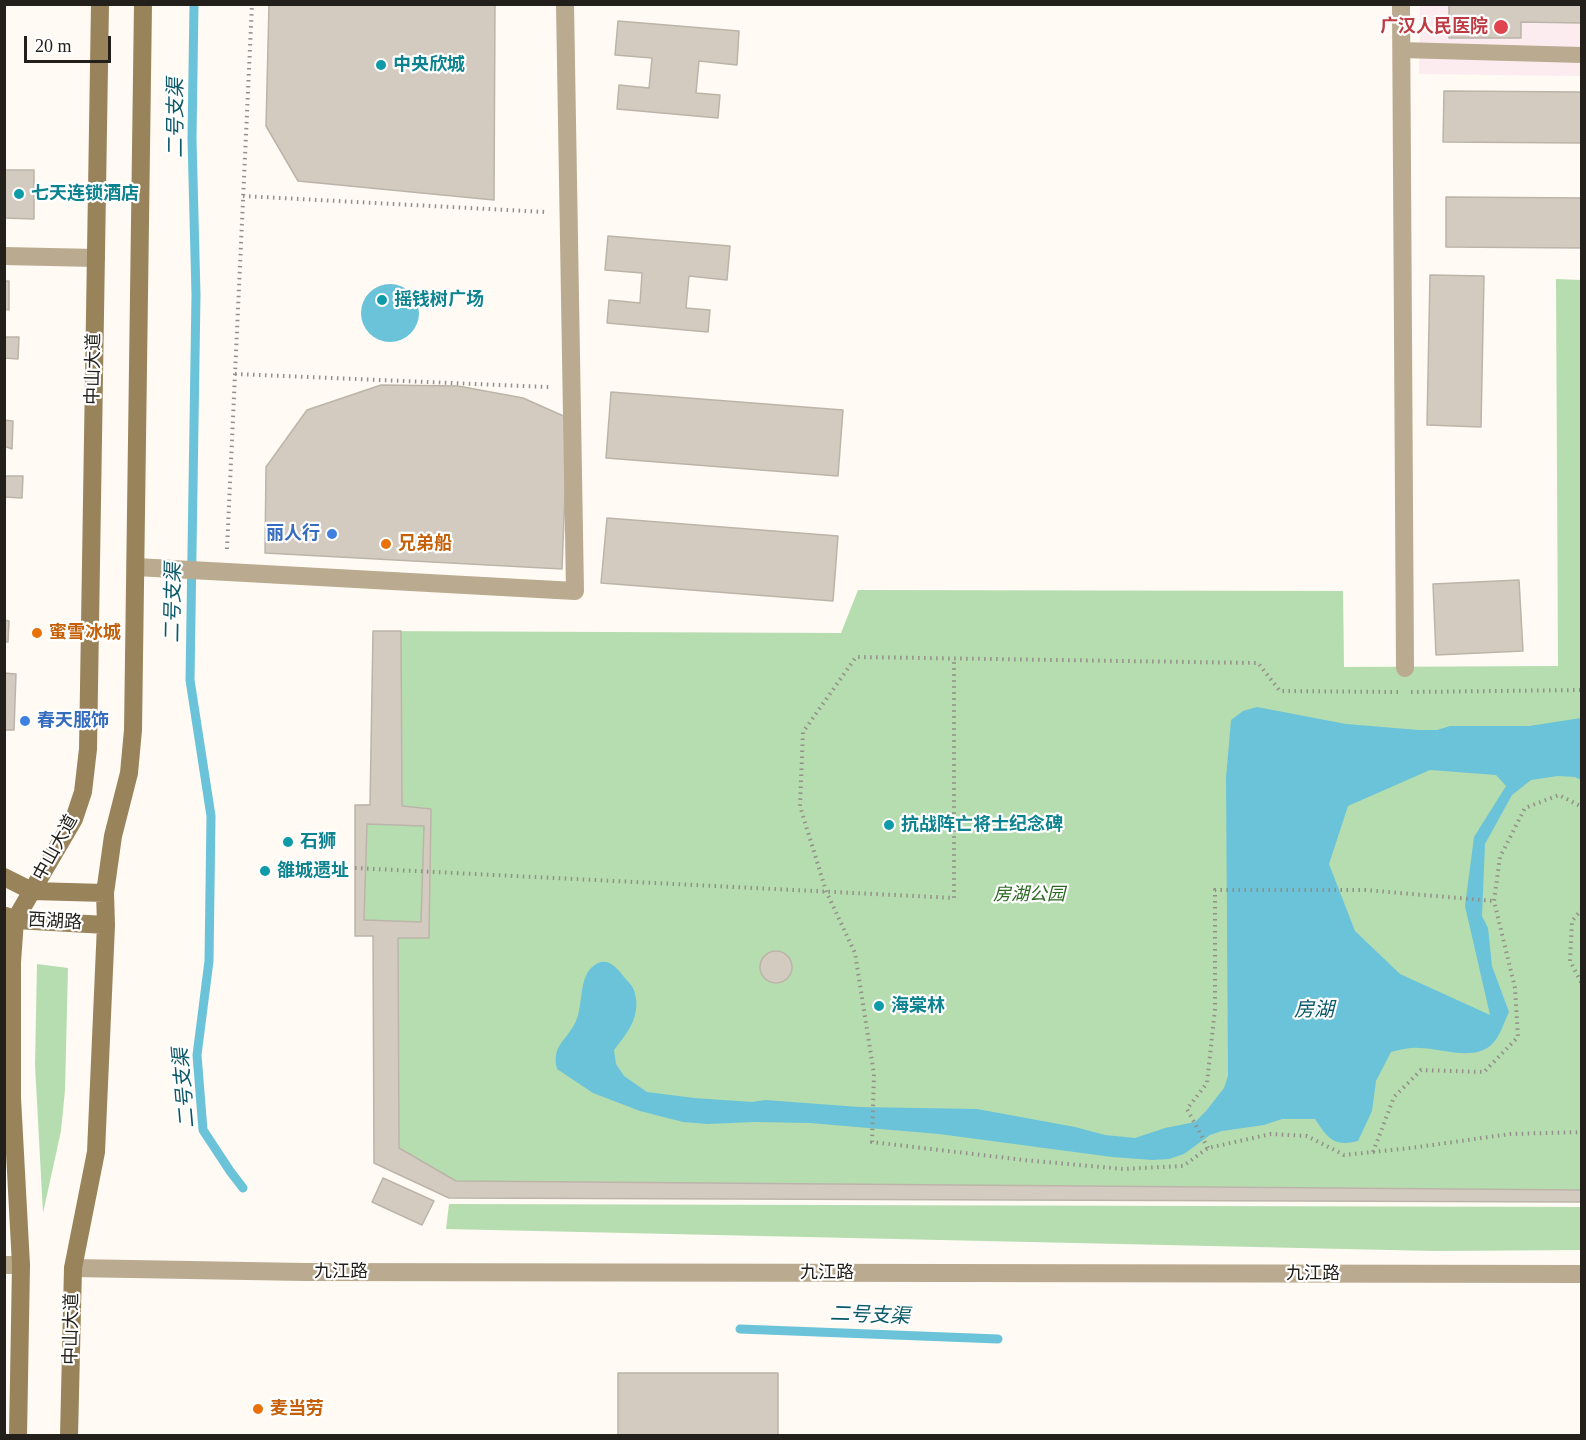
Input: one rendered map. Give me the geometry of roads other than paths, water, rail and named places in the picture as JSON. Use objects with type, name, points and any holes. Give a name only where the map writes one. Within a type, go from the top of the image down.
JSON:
[{"type":"main road","name":"中山大道","points":[[18,1436],[13,1265],[10,918],[32,891],[74,819],[83,792],[88,749],[100,4]]},
{"type":"main road","name":"中山大道","points":[[69,1436],[73,1268],[96,1152],[106,925],[105,893],[112,836],[129,773],[133,730],[142,4]]},
{"type":"main road","points":[[4,878],[32,891],[105,893]]},
{"type":"main road","name":"西湖路","points":[[10,918],[106,925]]},
{"type":"street","points":[[136,567],[575,591],[565,4]]},
{"type":"street","points":[[1401,4],[1405,668]]},
{"type":"street","points":[[4,256],[96,258]]},
{"type":"street","name":"九江路","points":[[73,1268],[317,1272],[1581,1274]]},
{"type":"lane","points":[[1401,50],[1581,56]]},
{"type":"water","points":[[384,284],[396,284],[411,292],[419,307],[419,319],[411,334],[396,342],[384,342],[369,334],[361,319],[361,307],[369,292]]},
{"type":"water","name":"房湖","points":[[1257,707],[1346,724],[1419,730],[1437,730],[1450,726],[1529,726],[1581,718],[1581,780],[1575,777],[1558,776],[1531,780],[1512,795],[1485,844],[1482,916],[1488,928],[1492,966],[1509,1012],[1499,1035],[1490,1046],[1471,1053],[1415,1048],[1391,1052],[1376,1081],[1372,1111],[1358,1141],[1343,1143],[1332,1140],[1315,1119],[1282,1119],[1264,1125],[1222,1131],[1210,1135],[1184,1154],[1169,1159],[1152,1160],[1112,1157],[939,1134],[810,1123],[708,1124],[683,1122],[640,1111],[593,1093],[557,1069],[556,1054],[576,1021],[587,973],[596,964],[605,962],[617,969],[631,985],[636,999],[633,1021],[628,1032],[614,1050],[616,1064],[624,1076],[647,1092],[752,1102],[765,1100],[859,1107],[977,1109],[1075,1127],[1105,1135],[1135,1138],[1165,1128],[1195,1122],[1224,1088],[1228,1076],[1226,778],[1231,720],[1243,711]],"holes":[[[1430,770],[1496,775],[1506,786],[1474,837],[1465,906],[1490,1015],[1400,974],[1355,931],[1329,864],[1348,806]]]},
{"type":"waterway","name":"二号支渠","points":[[194,4],[192,139],[196,295],[190,680],[211,816],[209,961],[197,1055],[203,1130],[243,1188]]},
{"type":"waterway","name":"二号支渠","points":[[740,1329],[998,1339]]},
{"type":"place","name":"广汉人民医院","points":[[1501,27]]},
{"type":"place","name":"中央欣城","points":[[381,65]]},
{"type":"place","name":"七天连锁酒店","points":[[19,194]]},
{"type":"place","name":"摇钱树广场","points":[[382,300]]},
{"type":"place","name":"丽人行","points":[[332,534]]},
{"type":"place","name":"兄弟船","points":[[386,544]]},
{"type":"place","name":"蜜雪冰城","points":[[37,633]]},
{"type":"place","name":"春天服饰","points":[[25,721]]},
{"type":"place","name":"抗战阵亡将士纪念碑","points":[[889,825]]},
{"type":"place","name":"石狮","points":[[288,842]]},
{"type":"place","name":"雒城遗址","points":[[265,871]]},
{"type":"place","name":"海棠林","points":[[879,1006]]},
{"type":"place","name":"麦当劳","points":[[258,1409]]},
{"type":"park label","name":"房湖公园","points":[[1029,895]]}]
